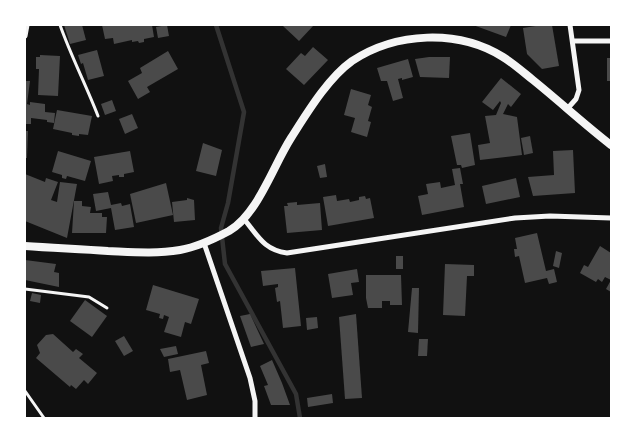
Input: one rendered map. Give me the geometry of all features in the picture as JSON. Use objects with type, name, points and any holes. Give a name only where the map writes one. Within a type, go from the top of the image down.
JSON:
[{"type":"street","points":[[25,35],[27,25]]},
{"type":"street","points":[[568,108],[576,99],[579,90],[570,25]]},
{"type":"street","points":[[25,246],[145,253],[180,250],[204,243],[230,230],[244,220],[291,139],[331,81],[351,62],[373,50],[418,38],[436,37],[458,40],[502,56],[568,108],[611,146]]},
{"type":"street","points":[[573,41],[611,41]]},
{"type":"street","points":[[244,220],[268,248],[275,252],[287,253],[515,218],[550,216],[611,218]]},
{"type":"street","points":[[204,243],[250,378],[255,401],[255,418]]},
{"type":"lane","points":[[60,25],[98,116]]},
{"type":"lane","points":[[25,289],[89,297],[107,308]]},
{"type":"lane","points":[[25,391],[44,418]]},
{"type":"building","points":[[64,25],[82,25],[86,40],[70,44]]},
{"type":"building","points":[[102,25],[152,25],[154,37],[144,39],[144,42],[139,43],[138,41],[132,42],[132,40],[114,44],[113,38],[105,39]]},
{"type":"building","points":[[167,25],[169,36],[158,38],[156,27]]},
{"type":"building","points":[[284,25],[314,25],[299,41]]},
{"type":"building","points":[[473,25],[511,25],[506,37]]},
{"type":"building","points":[[552,25],[559,66],[542,69],[527,54],[523,28]]},
{"type":"building","points":[[313,47],[328,60],[304,85],[286,69],[301,53],[305,56]]},
{"type":"building","points":[[97,50],[104,76],[88,80],[83,63],[81,64],[78,55]]},
{"type":"building","points":[[168,51],[178,69],[147,87],[150,92],[138,99],[128,81],[142,73],[140,68]]},
{"type":"building","points":[[40,55],[60,56],[58,96],[38,95],[39,69],[36,69],[36,57],[40,57]]},
{"type":"building","points":[[450,57],[449,78],[420,77],[415,59]]},
{"type":"building","points":[[607,58],[611,58],[611,81],[607,81]]},
{"type":"building","points":[[408,59],[413,77],[402,80],[402,78],[398,79],[403,98],[393,101],[387,81],[381,81],[377,68]]},
{"type":"building","points":[[501,78],[521,94],[511,107],[508,104],[503,114],[517,117],[522,155],[480,160],[478,145],[490,143],[485,116],[496,115],[501,103],[500,101],[493,110],[482,102]]},
{"type":"building","points":[[25,81],[30,81],[27,104],[30,105],[30,102],[45,104],[45,112],[55,113],[54,123],[31,118],[31,124],[25,124]]},
{"type":"building","points":[[351,89],[371,95],[368,105],[372,107],[368,121],[371,122],[367,137],[351,132],[355,118],[344,115]]},
{"type":"building","points":[[112,100],[116,111],[105,115],[101,104]]},
{"type":"building","points":[[57,110],[92,116],[88,135],[72,135],[72,133],[53,129]]},
{"type":"building","points":[[132,114],[138,128],[125,134],[119,119]]},
{"type":"building","points":[[25,131],[28,131],[27,158],[25,158]]},
{"type":"building","points":[[470,133],[475,165],[462,168],[461,165],[457,165],[451,136]]},
{"type":"building","points":[[530,136],[533,153],[524,155],[521,138]]},
{"type":"building","points":[[203,143],[222,150],[216,176],[196,171]]},
{"type":"building","points":[[573,150],[575,193],[533,196],[528,177],[554,175],[553,151]]},
{"type":"building","points":[[58,151],[91,161],[85,181],[67,176],[66,179],[62,178],[62,175],[52,172]]},
{"type":"building","points":[[130,151],[134,172],[124,174],[124,177],[119,177],[119,175],[112,176],[113,181],[99,184],[94,157]]},
{"type":"building","points":[[325,164],[327,177],[320,178],[317,166]]},
{"type":"building","points":[[460,168],[463,184],[460,184],[464,207],[422,215],[418,196],[428,194],[426,184],[440,182],[441,188],[455,185],[452,169]]},
{"type":"building","points":[[25,174],[45,182],[46,178],[58,182],[51,200],[57,202],[60,182],[77,184],[67,238],[25,221]]},
{"type":"building","points":[[516,178],[520,197],[486,204],[482,186]]},
{"type":"building","points":[[166,183],[173,215],[136,223],[130,194]]},
{"type":"building","points":[[108,192],[111,205],[121,203],[122,206],[130,204],[134,227],[115,230],[111,208],[96,211],[93,194]]},
{"type":"building","points":[[336,195],[337,201],[349,199],[350,202],[365,196],[366,199],[370,198],[374,218],[328,226],[323,197]]},
{"type":"building","points":[[187,198],[194,200],[195,220],[174,222],[172,202],[187,200]]},
{"type":"building","points":[[74,201],[82,201],[82,206],[91,207],[90,213],[102,213],[102,217],[107,217],[106,233],[72,233]]},
{"type":"building","points":[[297,202],[297,205],[320,203],[322,230],[287,233],[284,206],[288,206],[287,203]]},
{"type":"building","points":[[537,233],[546,271],[554,269],[557,282],[549,284],[547,278],[525,283],[519,256],[515,257],[514,249],[517,249],[515,238]]},
{"type":"building","points":[[600,246],[611,253],[611,280],[605,277],[602,282],[598,279],[596,282],[580,273],[584,265],[588,267]]},
{"type":"building","points":[[556,251],[562,253],[559,268],[553,266]]},
{"type":"building","points":[[396,256],[403,256],[403,269],[396,269]]},
{"type":"building","points":[[25,260],[56,264],[54,272],[59,273],[59,287],[25,280]]},
{"type":"building","points":[[445,264],[474,265],[474,276],[467,276],[465,316],[443,315]]},
{"type":"building","points":[[295,268],[301,326],[283,328],[280,301],[277,302],[275,288],[278,287],[278,284],[263,286],[261,271]]},
{"type":"building","points":[[357,269],[359,282],[351,283],[353,295],[332,298],[328,274]]},
{"type":"building","points":[[366,275],[401,275],[402,305],[390,305],[390,301],[382,301],[382,308],[368,308]]},
{"type":"building","points":[[611,280],[611,292],[606,289]]},
{"type":"building","points":[[153,285],[199,299],[191,324],[185,322],[181,337],[164,332],[169,317],[164,315],[163,319],[159,318],[160,314],[146,310]]},
{"type":"building","points":[[412,288],[419,288],[418,333],[408,332]]},
{"type":"building","points":[[32,293],[41,295],[40,303],[30,301]]},
{"type":"building","points":[[85,300],[107,316],[92,337],[70,321]]},
{"type":"building","points":[[250,314],[264,344],[251,347],[240,316]]},
{"type":"building","points":[[356,314],[362,398],[345,399],[339,317]]},
{"type":"building","points":[[317,317],[318,328],[307,330],[306,318]]},
{"type":"building","points":[[53,334],[73,352],[76,349],[83,354],[79,358],[97,373],[88,384],[84,380],[76,389],[71,385],[70,387],[36,358],[40,353],[37,345],[46,335]]},
{"type":"building","points":[[124,336],[133,351],[124,356],[115,341]]},
{"type":"building","points":[[419,339],[428,339],[427,356],[418,356]]},
{"type":"building","points":[[176,346],[178,354],[164,357],[160,349]]},
{"type":"building","points":[[206,351],[209,363],[201,365],[207,395],[187,400],[180,370],[170,372],[168,359]]},
{"type":"building","points":[[272,360],[290,405],[271,405],[264,386],[268,385],[260,366]]},
{"type":"building","points":[[332,394],[333,403],[308,407],[307,398]]},
{"type":"waterway","points":[[216,25],[244,112],[228,203],[221,228],[225,264],[296,394],[300,418]]}]
